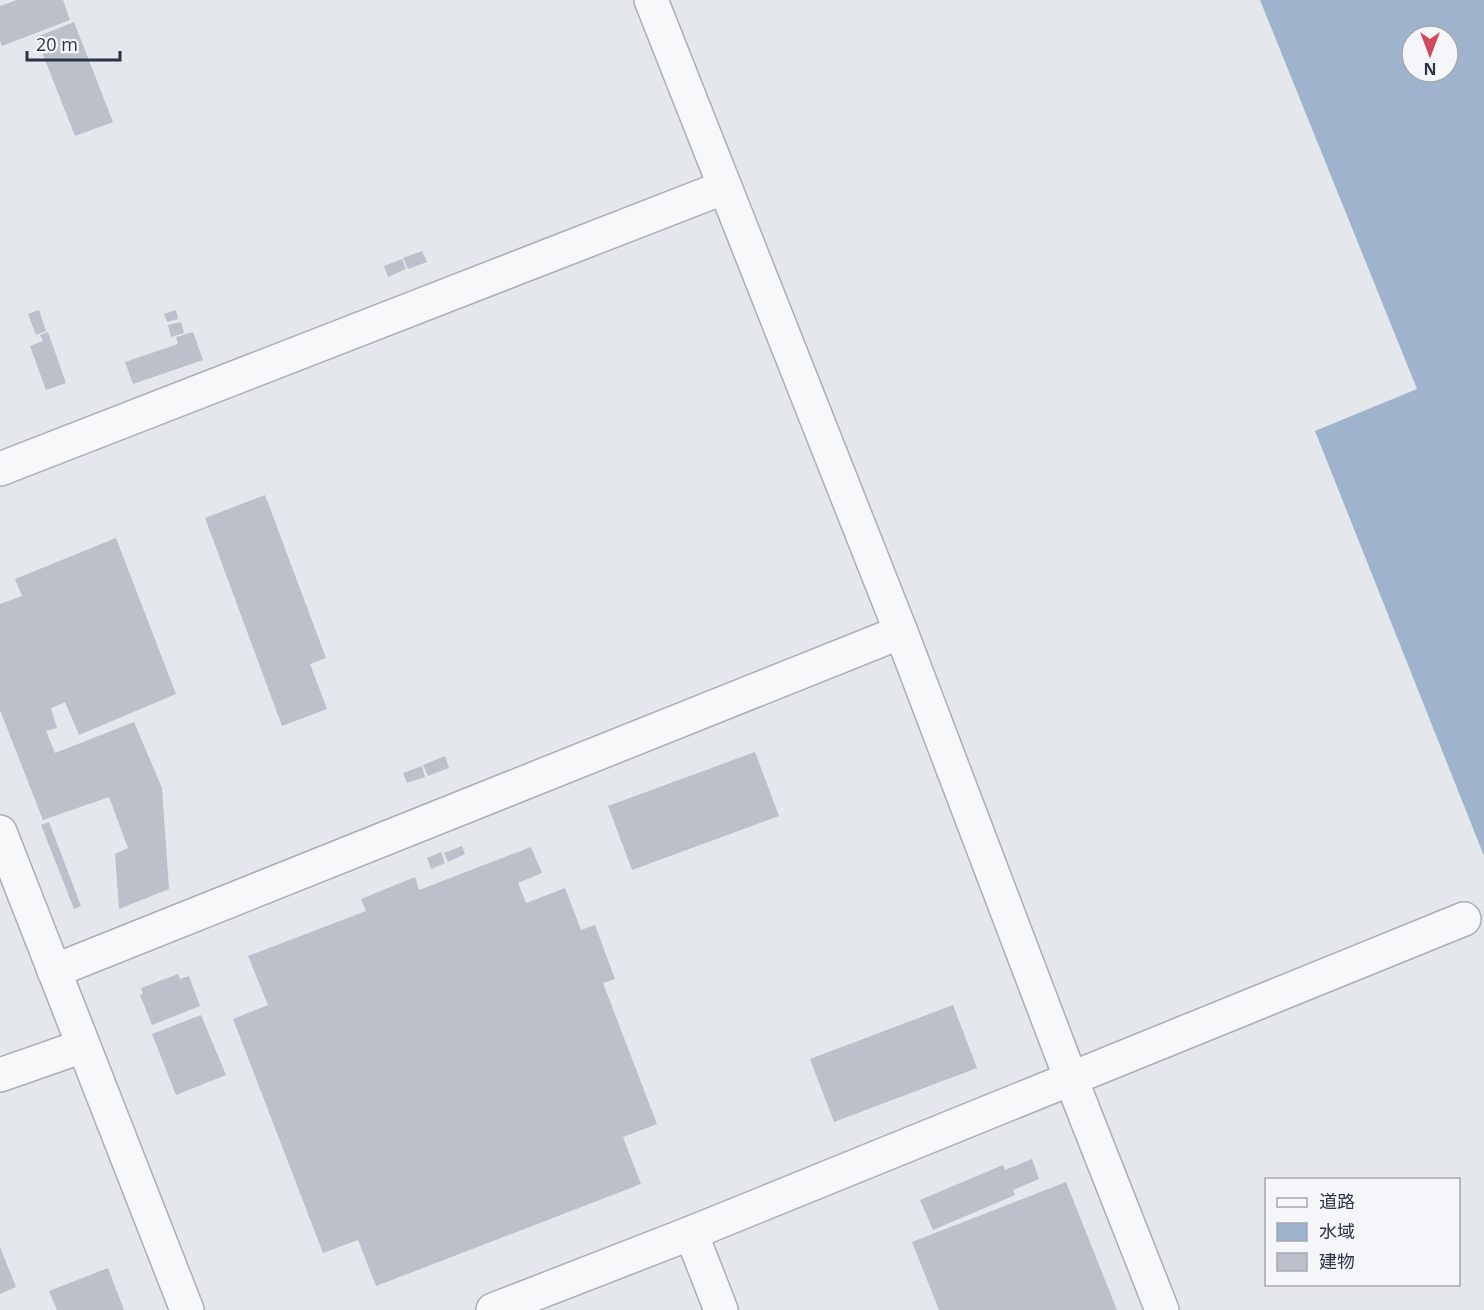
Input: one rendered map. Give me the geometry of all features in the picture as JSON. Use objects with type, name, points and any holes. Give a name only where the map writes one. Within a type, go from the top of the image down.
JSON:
[{"type":"lane","points":[[651,0],[901,632],[1071,1079],[1162,1310]]},
{"type":"lane","points":[[0,469],[725,187]]},
{"type":"lane","points":[[54,971],[901,632]]},
{"type":"lane","points":[[0,832],[187,1310]]},
{"type":"lane","points":[[493,1310],[691,1233],[1464,920]]},
{"type":"lane","points":[[0,1075],[84,1046]]},
{"type":"lane","points":[[691,1233],[721,1310]]},
{"type":"water","points":[[1260,0],[1484,0],[1484,856],[1315,431],[1417,389]]},
{"type":"building","points":[[17,0],[63,0],[70,20],[2,46],[0,6]]},
{"type":"building","points":[[74,22],[113,122],[75,136],[36,37]]},
{"type":"building","points":[[422,251],[427,262],[408,269],[403,258]]},
{"type":"building","points":[[402,259],[406,269],[388,277],[384,266]]},
{"type":"building","points":[[39,310],[46,331],[36,335],[28,314]]},
{"type":"building","points":[[176,310],[178,319],[167,322],[164,314]]},
{"type":"building","points":[[181,322],[184,333],[171,337],[168,325]]},
{"type":"building","points":[[48,332],[66,383],[46,390],[30,346],[43,341],[40,335]]},
{"type":"building","points":[[193,332],[203,360],[133,384],[125,362],[178,344],[176,337]]},
{"type":"building","points":[[265,495],[326,658],[310,664],[327,709],[282,726],[205,518]]},
{"type":"building","points":[[116,538],[176,694],[79,735],[65,702],[51,708],[57,728],[46,731],[55,753],[134,722],[162,788],[169,889],[119,909],[115,854],[128,848],[109,797],[43,820],[0,710],[0,604],[22,596],[15,579]]},
{"type":"building","points":[[755,752],[779,816],[632,870],[608,806]]},
{"type":"building","points":[[445,756],[449,768],[428,776],[423,765]]},
{"type":"building","points":[[422,766],[425,777],[407,783],[403,773]]},
{"type":"building","points":[[49,822],[81,906],[74,909],[41,825]]},
{"type":"building","points":[[462,846],[465,854],[448,862],[444,853]]},
{"type":"building","points":[[531,847],[542,873],[518,883],[526,903],[565,888],[581,930],[595,925],[615,979],[603,983],[657,1124],[623,1137],[641,1184],[376,1286],[358,1240],[323,1253],[233,1019],[268,1005],[248,956],[366,911],[361,899],[415,877],[419,890]]},
{"type":"building","points":[[441,852],[445,863],[431,869],[427,858]]},
{"type":"building","points":[[178,974],[180,979],[189,976],[200,1006],[152,1025],[140,995],[143,994],[141,988]]},
{"type":"building","points":[[953,1005],[977,1068],[834,1122],[810,1059]]},
{"type":"building","points":[[201,1015],[226,1075],[176,1095],[152,1034]]},
{"type":"building","points":[[1032,1159],[1039,1179],[1013,1190],[1015,1195],[933,1230],[920,1200],[1003,1165],[1005,1170]]},
{"type":"building","points":[[1066,1182],[1117,1310],[939,1310],[912,1242]]},
{"type":"building","points":[[0,1247],[16,1287],[0,1294]]},
{"type":"building","points":[[108,1268],[124,1310],[57,1310],[49,1291]]}]
